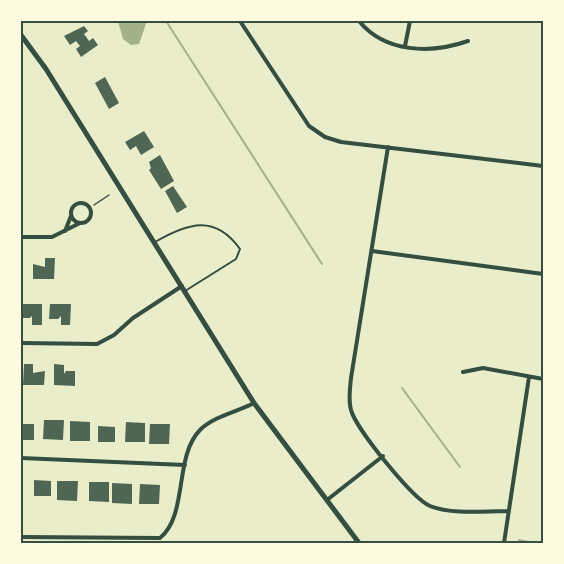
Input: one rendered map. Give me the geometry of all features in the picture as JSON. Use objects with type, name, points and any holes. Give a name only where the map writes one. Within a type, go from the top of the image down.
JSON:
[{"type":"street","points":[[240,21],[301,114],[317,133],[341,142],[543,166]]},
{"type":"street","points":[[359,21],[376,38],[405,46],[439,50],[468,41]]},
{"type":"street","points":[[405,46],[410,21]]},
{"type":"street","points":[[21,35],[46,69],[254,403],[359,543]]},
{"type":"street","points":[[388,147],[350,397],[354,418],[411,492],[430,506],[445,510],[508,512]]},
{"type":"street","points":[[21,237],[52,237],[88,221],[91,215],[88,205],[81,202],[75,204],[71,209],[71,216],[64,231]]},
{"type":"street","points":[[71,216],[81,223]]},
{"type":"street","points":[[372,251],[543,274]]},
{"type":"street","points":[[21,343],[97,344],[114,335],[133,318],[183,289]]},
{"type":"street","points":[[463,372],[483,368],[543,379]]},
{"type":"street","points":[[504,543],[529,376]]},
{"type":"street","points":[[21,537],[160,538],[166,533],[172,518],[192,440],[199,431],[215,420],[254,403]]},
{"type":"street","points":[[326,501],[383,456]]},
{"type":"street","points":[[21,458],[185,465]]},
{"type":"lane","points":[[155,242],[176,230],[214,226],[229,234],[240,249],[236,259],[183,289]]},
{"type":"path","points":[[94,205],[109,195]]},
{"type":"shaded area","points":[[118,21],[147,21],[139,44],[131,45],[123,39]]},
{"type":"building","points":[[84,26],[88,31],[84,34],[89,41],[93,38],[98,45],[81,57],[76,49],[80,46],[76,41],[70,45],[64,36]]},
{"type":"building","points":[[105,77],[119,103],[109,109],[95,83]]},
{"type":"building","points":[[144,131],[154,147],[141,155],[136,146],[130,150],[125,142]]},
{"type":"building","points":[[160,155],[174,181],[161,189],[149,170],[151,168],[149,162]]},
{"type":"building","points":[[173,186],[187,207],[177,213],[165,191]]},
{"type":"building","points":[[45,258],[55,258],[54,279],[33,279],[33,264],[45,267]]},
{"type":"building","points":[[21,304],[42,304],[42,325],[32,325],[32,316],[21,318]]},
{"type":"building","points":[[50,304],[71,304],[70,325],[61,325],[61,316],[58,319],[49,319]]},
{"type":"building","points":[[24,364],[33,364],[33,373],[45,371],[44,385],[23,385]]},
{"type":"building","points":[[54,364],[64,365],[64,374],[66,371],[75,371],[75,386],[54,385]]},
{"type":"building","points":[[44,420],[64,420],[63,440],[43,439]]},
{"type":"building","points":[[70,421],[90,422],[90,441],[70,441]]},
{"type":"building","points":[[126,422],[145,423],[145,442],[125,442]]},
{"type":"building","points":[[21,424],[34,424],[34,440],[21,440]]},
{"type":"building","points":[[150,424],[170,424],[169,444],[149,444]]},
{"type":"building","points":[[98,426],[115,427],[115,442],[98,442]]},
{"type":"building","points":[[34,480],[51,481],[51,496],[34,496]]},
{"type":"building","points":[[57,481],[78,481],[77,501],[57,500]]},
{"type":"building","points":[[89,482],[109,482],[109,502],[89,501]]},
{"type":"building","points":[[112,483],[132,484],[132,504],[112,503]]},
{"type":"building","points":[[140,484],[160,485],[159,504],[139,504]]},
{"type":"waterway","points":[[166,21],[322,264]]},
{"type":"waterway","points":[[402,388],[460,467]]},
{"type":"waterway","points":[[519,540],[533,543]]}]
